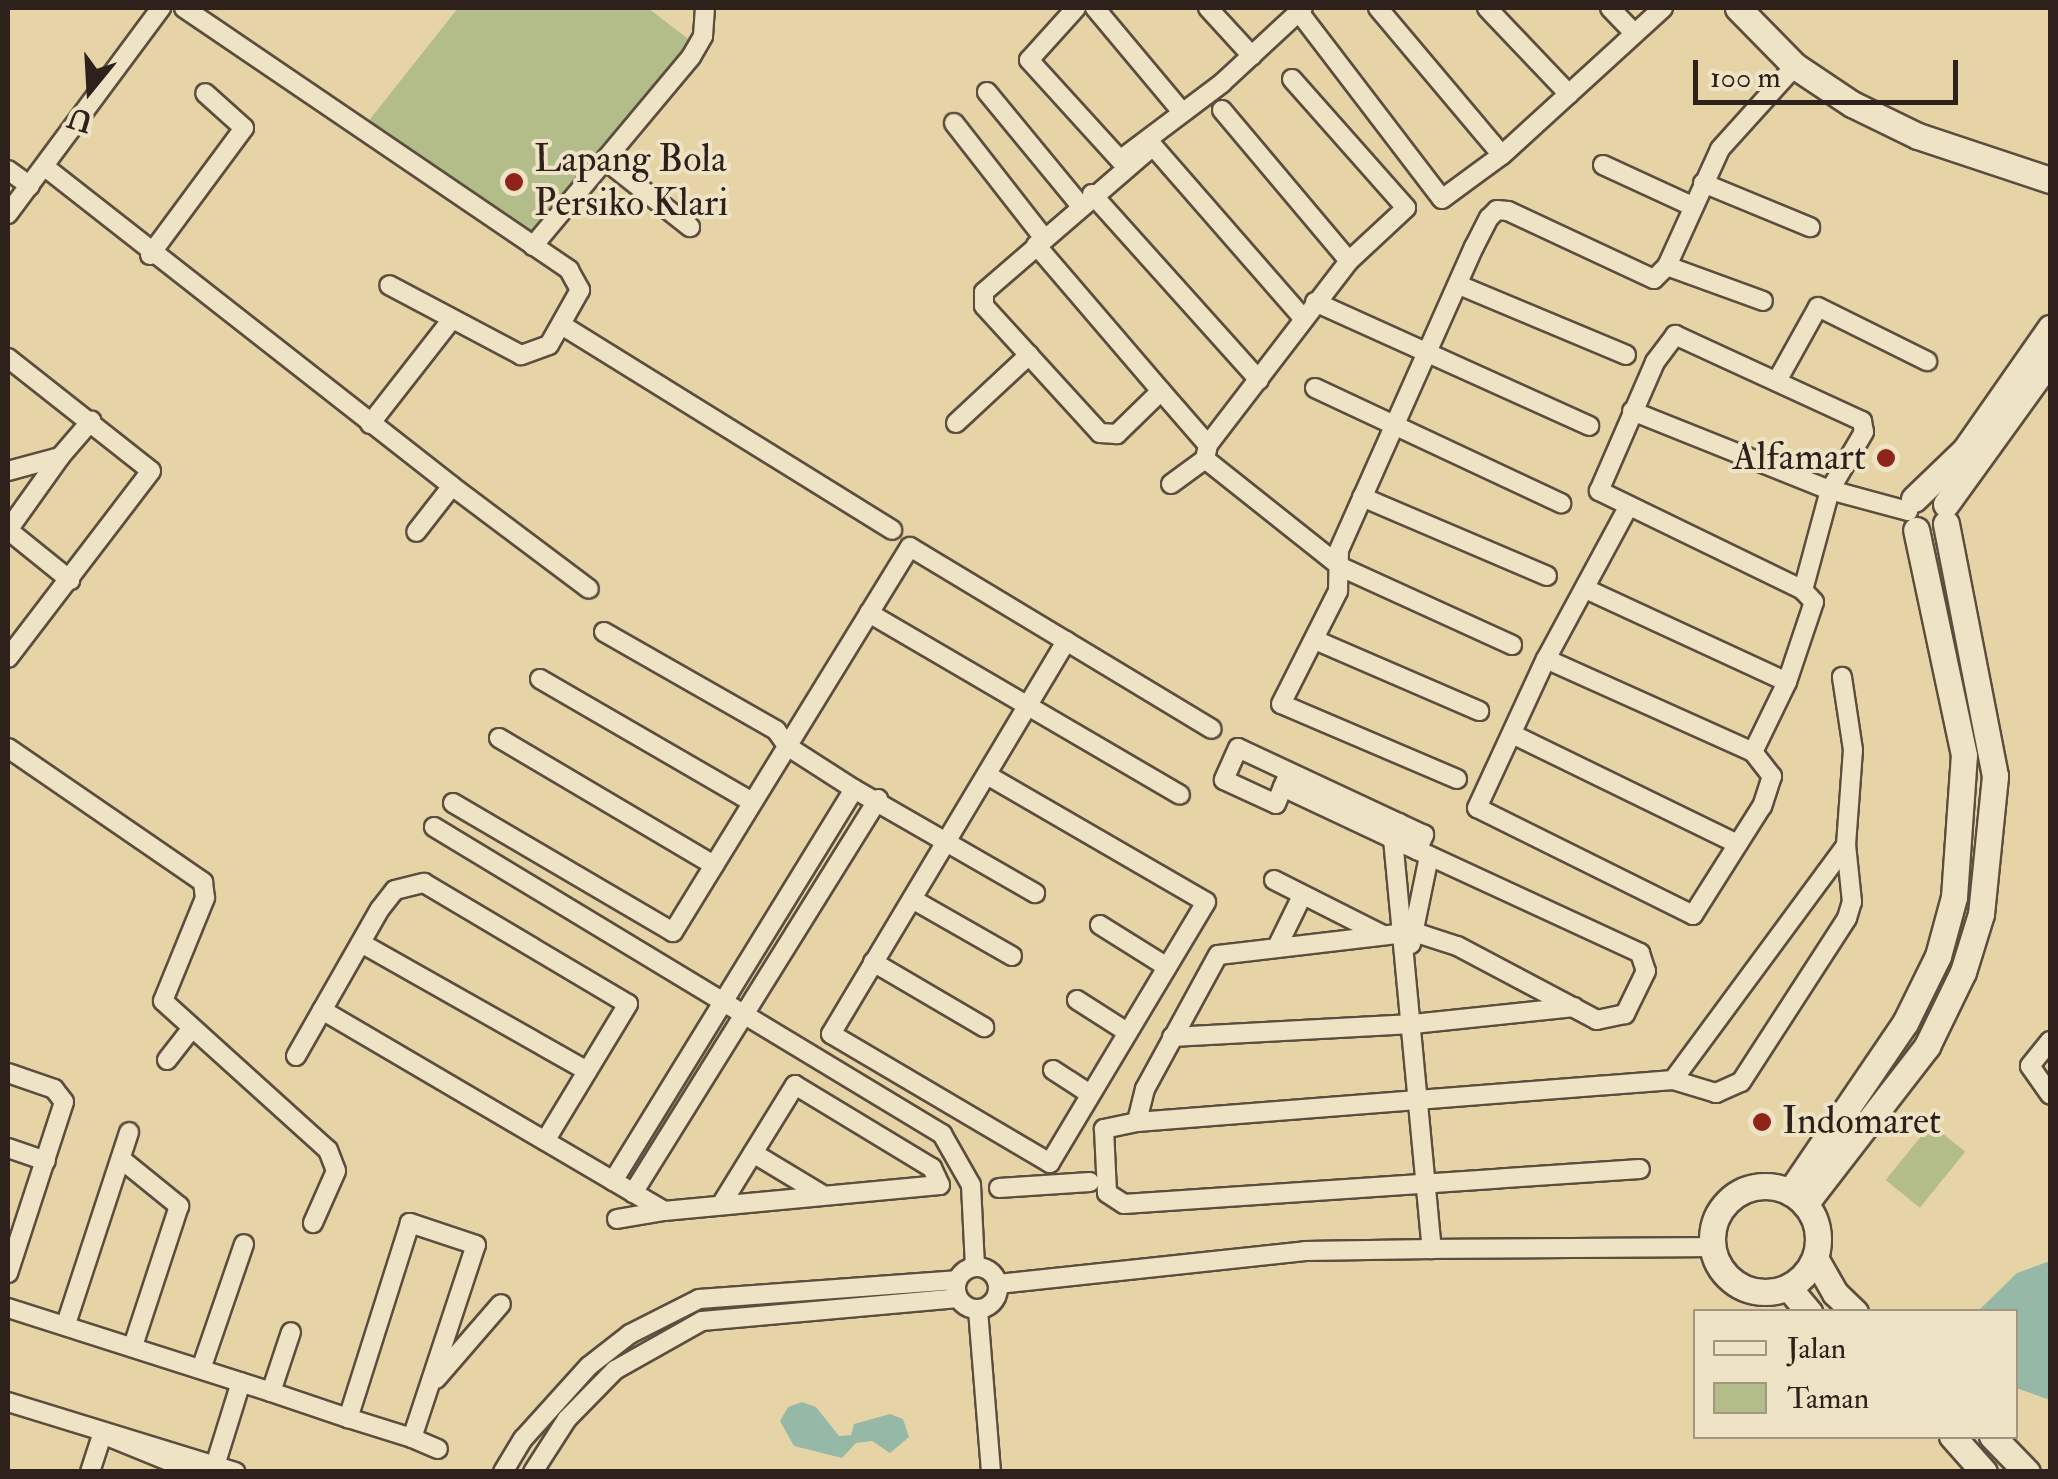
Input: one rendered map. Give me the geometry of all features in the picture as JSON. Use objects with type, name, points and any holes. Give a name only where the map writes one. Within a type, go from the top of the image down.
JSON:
[{"type":"street","points":[[8,214],[161,8]]},
{"type":"street","points":[[184,8],[533,246],[579,283],[580,298],[565,327],[542,350],[521,355],[389,285]]},
{"type":"street","points":[[533,246],[691,58],[703,36],[705,8]]},
{"type":"street","points":[[1076,8],[1029,60],[1120,160],[1252,56],[1301,10],[1434,196],[1449,197],[1502,155],[1663,8]]},
{"type":"street","points":[[1094,8],[1182,112]]},
{"type":"street","points":[[1208,8],[1252,56]]},
{"type":"street","points":[[1378,8],[1502,155]]},
{"type":"street","points":[[1486,8],[1569,94]]},
{"type":"street","points":[[1610,8],[1634,33]]},
{"type":"street","points":[[1738,8],[1795,66],[1879,119],[2050,180]]},
{"type":"street","points":[[1458,779],[1282,704],[1314,640],[1341,567],[1339,550],[1459,285],[1496,210],[1654,280],[1667,266],[1720,149],[1795,66]]},
{"type":"street","points":[[1171,484],[1206,452],[1349,260],[1406,208],[1292,78]]},
{"type":"street","points":[[987,92],[1259,380]]},
{"type":"street","points":[[150,255],[244,128],[205,93]]},
{"type":"street","points":[[1222,110],[1349,260]]},
{"type":"street","points":[[954,123],[1040,242],[1206,452],[1341,567],[1512,645]]},
{"type":"street","points":[[1161,392],[1108,436],[982,300],[1086,200],[1153,146],[1303,318]]},
{"type":"street","points":[[606,161],[690,227]]},
{"type":"street","points":[[1602,165],[1692,206]]},
{"type":"street","points":[[45,167],[150,255],[590,589]]},
{"type":"street","points":[[8,170],[30,186]]},
{"type":"street","points":[[1703,184],[1810,226]]},
{"type":"street","points":[[1667,266],[1764,301]]},
{"type":"street","points":[[1459,285],[1626,355]]},
{"type":"street","points":[[1315,302],[1426,357],[1590,426]]},
{"type":"street","points":[[1778,379],[1818,308],[1926,361]]},
{"type":"street","points":[[370,424],[452,319]]},
{"type":"street","points":[[565,327],[892,530]]},
{"type":"street","points":[[1913,513],[1965,450],[2050,328]]},
{"type":"street","points":[[1753,752],[1787,682],[1814,602],[1803,590],[1626,509],[1601,495],[1598,486],[1632,410],[1674,335],[1778,379],[1862,421],[1864,432],[1830,490],[1803,590]]},
{"type":"street","points":[[956,423],[1028,354]]},
{"type":"street","points":[[8,358],[148,466],[150,476],[70,580],[11,646]]},
{"type":"street","points":[[1632,410],[1830,490],[1913,513],[1936,533],[2050,360]]},
{"type":"street","points":[[1315,388],[1561,504]]},
{"type":"street","points":[[70,580],[8,530],[91,420]]},
{"type":"street","points":[[8,470],[60,457]]},
{"type":"street","points":[[416,532],[452,486]]},
{"type":"street","points":[[1928,493],[1946,514],[1996,776],[1981,914],[1963,972],[1927,1046],[1797,1198],[1906,1023],[1938,956],[1954,897],[1964,756],[1913,513],[1928,493]]},
{"type":"street","points":[[1362,497],[1547,576]]},
{"type":"street","points":[[1546,659],[1753,752],[1773,782],[1738,844],[1690,914],[1485,816],[1476,808],[1546,659],[1588,590],[1626,509]]},
{"type":"street","points":[[453,802],[673,932],[910,547],[1212,729]]},
{"type":"street","points":[[1588,590],[1787,682]]},
{"type":"street","points":[[869,614],[1180,796]]},
{"type":"street","points":[[604,632],[776,730],[787,746],[854,789],[948,839],[1034,893]]},
{"type":"street","points":[[987,775],[1206,902],[1050,1162],[831,1034],[1066,640]]},
{"type":"street","points":[[1314,640],[1479,711]]},
{"type":"street","points":[[1640,1169],[1424,1186],[1118,1202],[1108,1193],[1104,1128],[1138,1122],[1674,1080],[1716,1093],[1741,1082],[1847,918],[1852,902],[1846,844],[1853,750],[1842,677]]},
{"type":"street","points":[[540,678],[752,802]]},
{"type":"street","points":[[1512,734],[1738,844]]},
{"type":"street","points":[[499,738],[714,866]]},
{"type":"street","points":[[8,748],[203,882],[205,898],[162,994],[191,1029],[328,1150],[336,1171],[313,1223]]},
{"type":"street","points":[[1138,1122],[1145,1089],[1218,955],[1279,943],[1408,932],[1457,946],[1597,1020],[1626,1014],[1646,971],[1646,957],[1423,853],[1396,831],[1286,780]]},
{"type":"street","points":[[614,1181],[854,789]]},
{"type":"street","points":[[633,1193],[878,799]]},
{"type":"street","points":[[434,827],[942,1134],[971,1185],[975,1267],[957,1289],[840,1306],[740,1314],[671,1334],[615,1370],[585,1398],[533,1472]]},
{"type":"street","points":[[1396,831],[1408,932],[1424,1186],[1432,1248]]},
{"type":"street","points":[[1674,1080],[1846,844]]},
{"type":"street","points":[[1408,932],[1423,853]]},
{"type":"street","points":[[1274,880],[1382,935]]},
{"type":"street","points":[[296,1056],[395,890],[424,883],[628,1004],[544,1141]]},
{"type":"street","points":[[1279,943],[1302,896]]},
{"type":"street","points":[[912,899],[1012,956]]},
{"type":"street","points":[[1100,925],[1167,967]]},
{"type":"street","points":[[360,943],[587,1071]]},
{"type":"street","points":[[873,962],[984,1027]]},
{"type":"street","points":[[1078,1000],[1127,1032]]},
{"type":"street","points":[[1172,1037],[1413,1024],[1575,1007]]},
{"type":"street","points":[[322,1010],[664,1211]]},
{"type":"street","points":[[167,1060],[191,1029]]},
{"type":"street","points":[[2050,1041],[2030,1066],[2050,1094]]},
{"type":"street","points":[[1052,1070],[1090,1094]]},
{"type":"street","points":[[8,1073],[64,1098],[46,1161],[15,1227],[8,1274]]},
{"type":"street","points":[[617,1219],[822,1194],[940,1185],[932,1168],[795,1084],[720,1205]]},
{"type":"street","points":[[66,1324],[129,1132]]},
{"type":"street","points":[[8,1148],[46,1161]]},
{"type":"street","points":[[752,1153],[822,1194]]},
{"type":"street","points":[[1038,1156],[1043,1186]]},
{"type":"street","points":[[120,1158],[179,1206],[133,1346]]},
{"type":"street","points":[[1000,1188],[1090,1182]]},
{"type":"street","points":[[1767,1186],[1797,1198],[1818,1239],[1815,1258],[1788,1287],[1748,1290],[1730,1281],[1711,1246],[1713,1223],[1734,1196],[1767,1186]]},
{"type":"street","points":[[348,1418],[410,1223],[476,1246],[412,1438]]},
{"type":"street","points":[[201,1370],[244,1244]]},
{"type":"street","points":[[998,1284],[1306,1250],[1711,1246]]},
{"type":"street","points":[[1815,1258],[1835,1293],[1852,1309]]},
{"type":"street","points":[[975,1267],[992,1273],[998,1284],[994,1301],[978,1310]]},
{"type":"street","points":[[840,1306],[841,1285]]},
{"type":"street","points":[[502,1472],[570,1383],[657,1317],[699,1299],[841,1285],[957,1289],[978,1310],[990,1472]]},
{"type":"street","points":[[1788,1287],[1807,1309]]},
{"type":"street","points":[[429,1388],[501,1304]]},
{"type":"street","points":[[8,1308],[438,1449]]},
{"type":"street","points":[[270,1392],[291,1332]]},
{"type":"street","points":[[214,1468],[241,1382]]},
{"type":"street","points":[[8,1402],[195,1472]]},
{"type":"street","points":[[102,1434],[121,1433],[214,1468],[236,1472]]},
{"type":"street","points":[[90,1472],[102,1434]]},
{"type":"street","points":[[1955,1439],[1984,1472]]},
{"type":"street","points":[[1995,1439],[2027,1472]]},
{"type":"green space","name":"Lapang Bola Persiko Klari","points":[[458,8],[648,8],[692,42],[531,241],[367,123]]},
{"type":"green space","points":[[1931,1124],[1965,1152],[1920,1208],[1886,1180]]},
{"type":"shaded area","points":[[2050,1261],[2050,1400],[2018,1389],[2018,1309],[1980,1309],[2017,1273]]},
{"type":"shaded area","points":[[802,1402],[816,1407],[839,1436],[851,1435],[854,1424],[890,1414],[903,1419],[909,1437],[890,1453],[872,1441],[856,1443],[842,1458],[794,1446],[780,1421],[788,1407]]},
{"type":"place","name":"Lapang Bola Persiko Klari","points":[[514,182]]},
{"type":"place","name":"Alfamart","points":[[1886,458]]},
{"type":"place","name":"Indomaret","points":[[1762,1122]]}]
